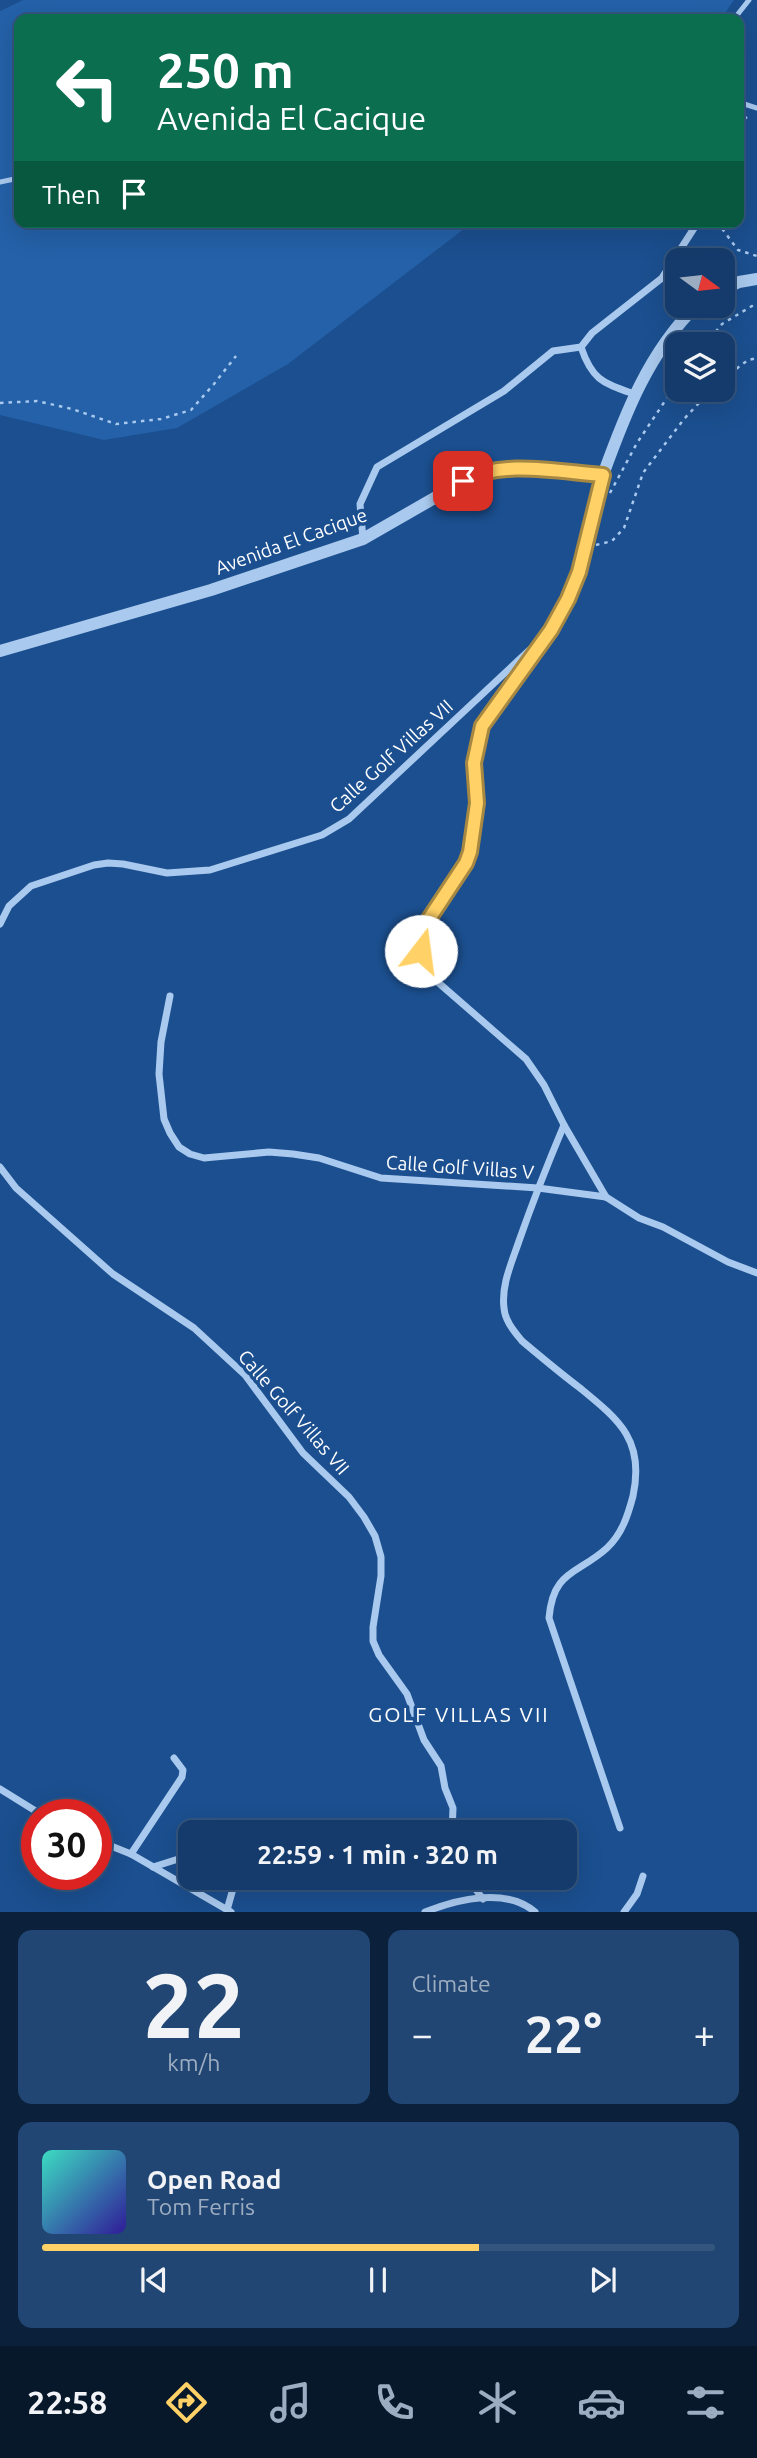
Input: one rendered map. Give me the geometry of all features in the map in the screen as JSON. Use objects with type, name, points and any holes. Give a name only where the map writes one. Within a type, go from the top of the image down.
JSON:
[{"type":"street","points":[[363,539],[360,504],[377,467],[504,391],[553,351],[581,347],[592,333],[662,278],[694,228]]},
{"type":"street","points":[[735,284],[757,279]]},
{"type":"street","points":[[606,1197],[544,1085],[526,1059],[433,978],[421,951],[429,919],[466,863],[470,852],[477,803],[474,763],[482,726],[551,630],[579,572],[603,475],[634,394],[664,343],[686,318]]},
{"type":"street","points":[[581,347],[588,368],[608,385],[634,394]]},
{"type":"street","name":"Avenida El Cacique","points":[[0,652],[211,590],[363,539],[478,472],[524,468],[603,475]]},
{"type":"street","name":"Calle Golf Villas VII","points":[[0,924],[9,906],[31,886],[94,865],[116,863],[167,873],[210,870],[322,835],[349,819],[551,630]]},
{"type":"street","name":"Calle Golf Villas V","points":[[170,996],[160,1052],[159,1074],[164,1119],[179,1147],[190,1154],[204,1158],[281,1153],[319,1158],[381,1178],[538,1188],[606,1197],[639,1218],[663,1227],[728,1262],[757,1273]]},
{"type":"street","points":[[564,1125],[507,1275],[503,1295],[504,1312],[510,1326],[522,1341],[613,1415],[626,1432],[634,1449],[635,1487],[628,1516],[607,1547],[557,1585],[551,1600],[549,1618],[620,1828]]},
{"type":"street","name":"Calle Golf Villas VII","points":[[0,1167],[16,1188],[113,1274],[194,1328],[245,1375],[303,1453],[349,1497],[364,1517],[375,1536],[381,1558],[373,1641],[379,1655],[399,1679],[425,1740],[440,1766],[453,1808],[452,1820]]},
{"type":"street","points":[[131,1854],[183,1777],[183,1770],[174,1758]]},
{"type":"street","points":[[0,1789],[21,1802]]},
{"type":"street","points":[[112,1846],[131,1854],[229,1911],[233,1890]]},
{"type":"street","points":[[153,1867],[178,1859]]},
{"type":"street","points":[[624,1912],[637,1894],[643,1876]]},
{"type":"street","points":[[476,1890],[483,1899]]},
{"type":"street","points":[[425,1912],[459,1901],[509,1898],[527,1905],[535,1912]]},
{"type":"lane","points":[[738,14],[749,0]]},
{"type":"path","points":[[722,228],[738,250],[757,256]]},
{"type":"path","points":[[716,332],[722,324],[757,303]]},
{"type":"path","points":[[0,402],[37,401],[72,409],[116,424],[161,419],[191,410],[236,355]]},
{"type":"path","points":[[735,370],[748,360],[757,358]]},
{"type":"path","points":[[609,494],[637,443],[665,401]]},
{"type":"path","points":[[586,544],[599,545],[612,541],[624,528],[643,473],[667,439],[700,402]]},
{"type":"shaded area","points":[[23,0],[734,0],[724,14],[14,14],[14,228],[465,228],[288,364],[177,428],[104,440],[0,415],[0,11]]},
{"type":"district","name":"GOLF VILLAS VII","points":[[459,1715]]},
{"type":"route","points":[[421,951],[429,919],[466,863],[470,852],[477,803],[474,763],[482,726],[551,630],[568,599],[579,572],[603,475],[524,468],[498,469],[478,472],[463,481]]}]
